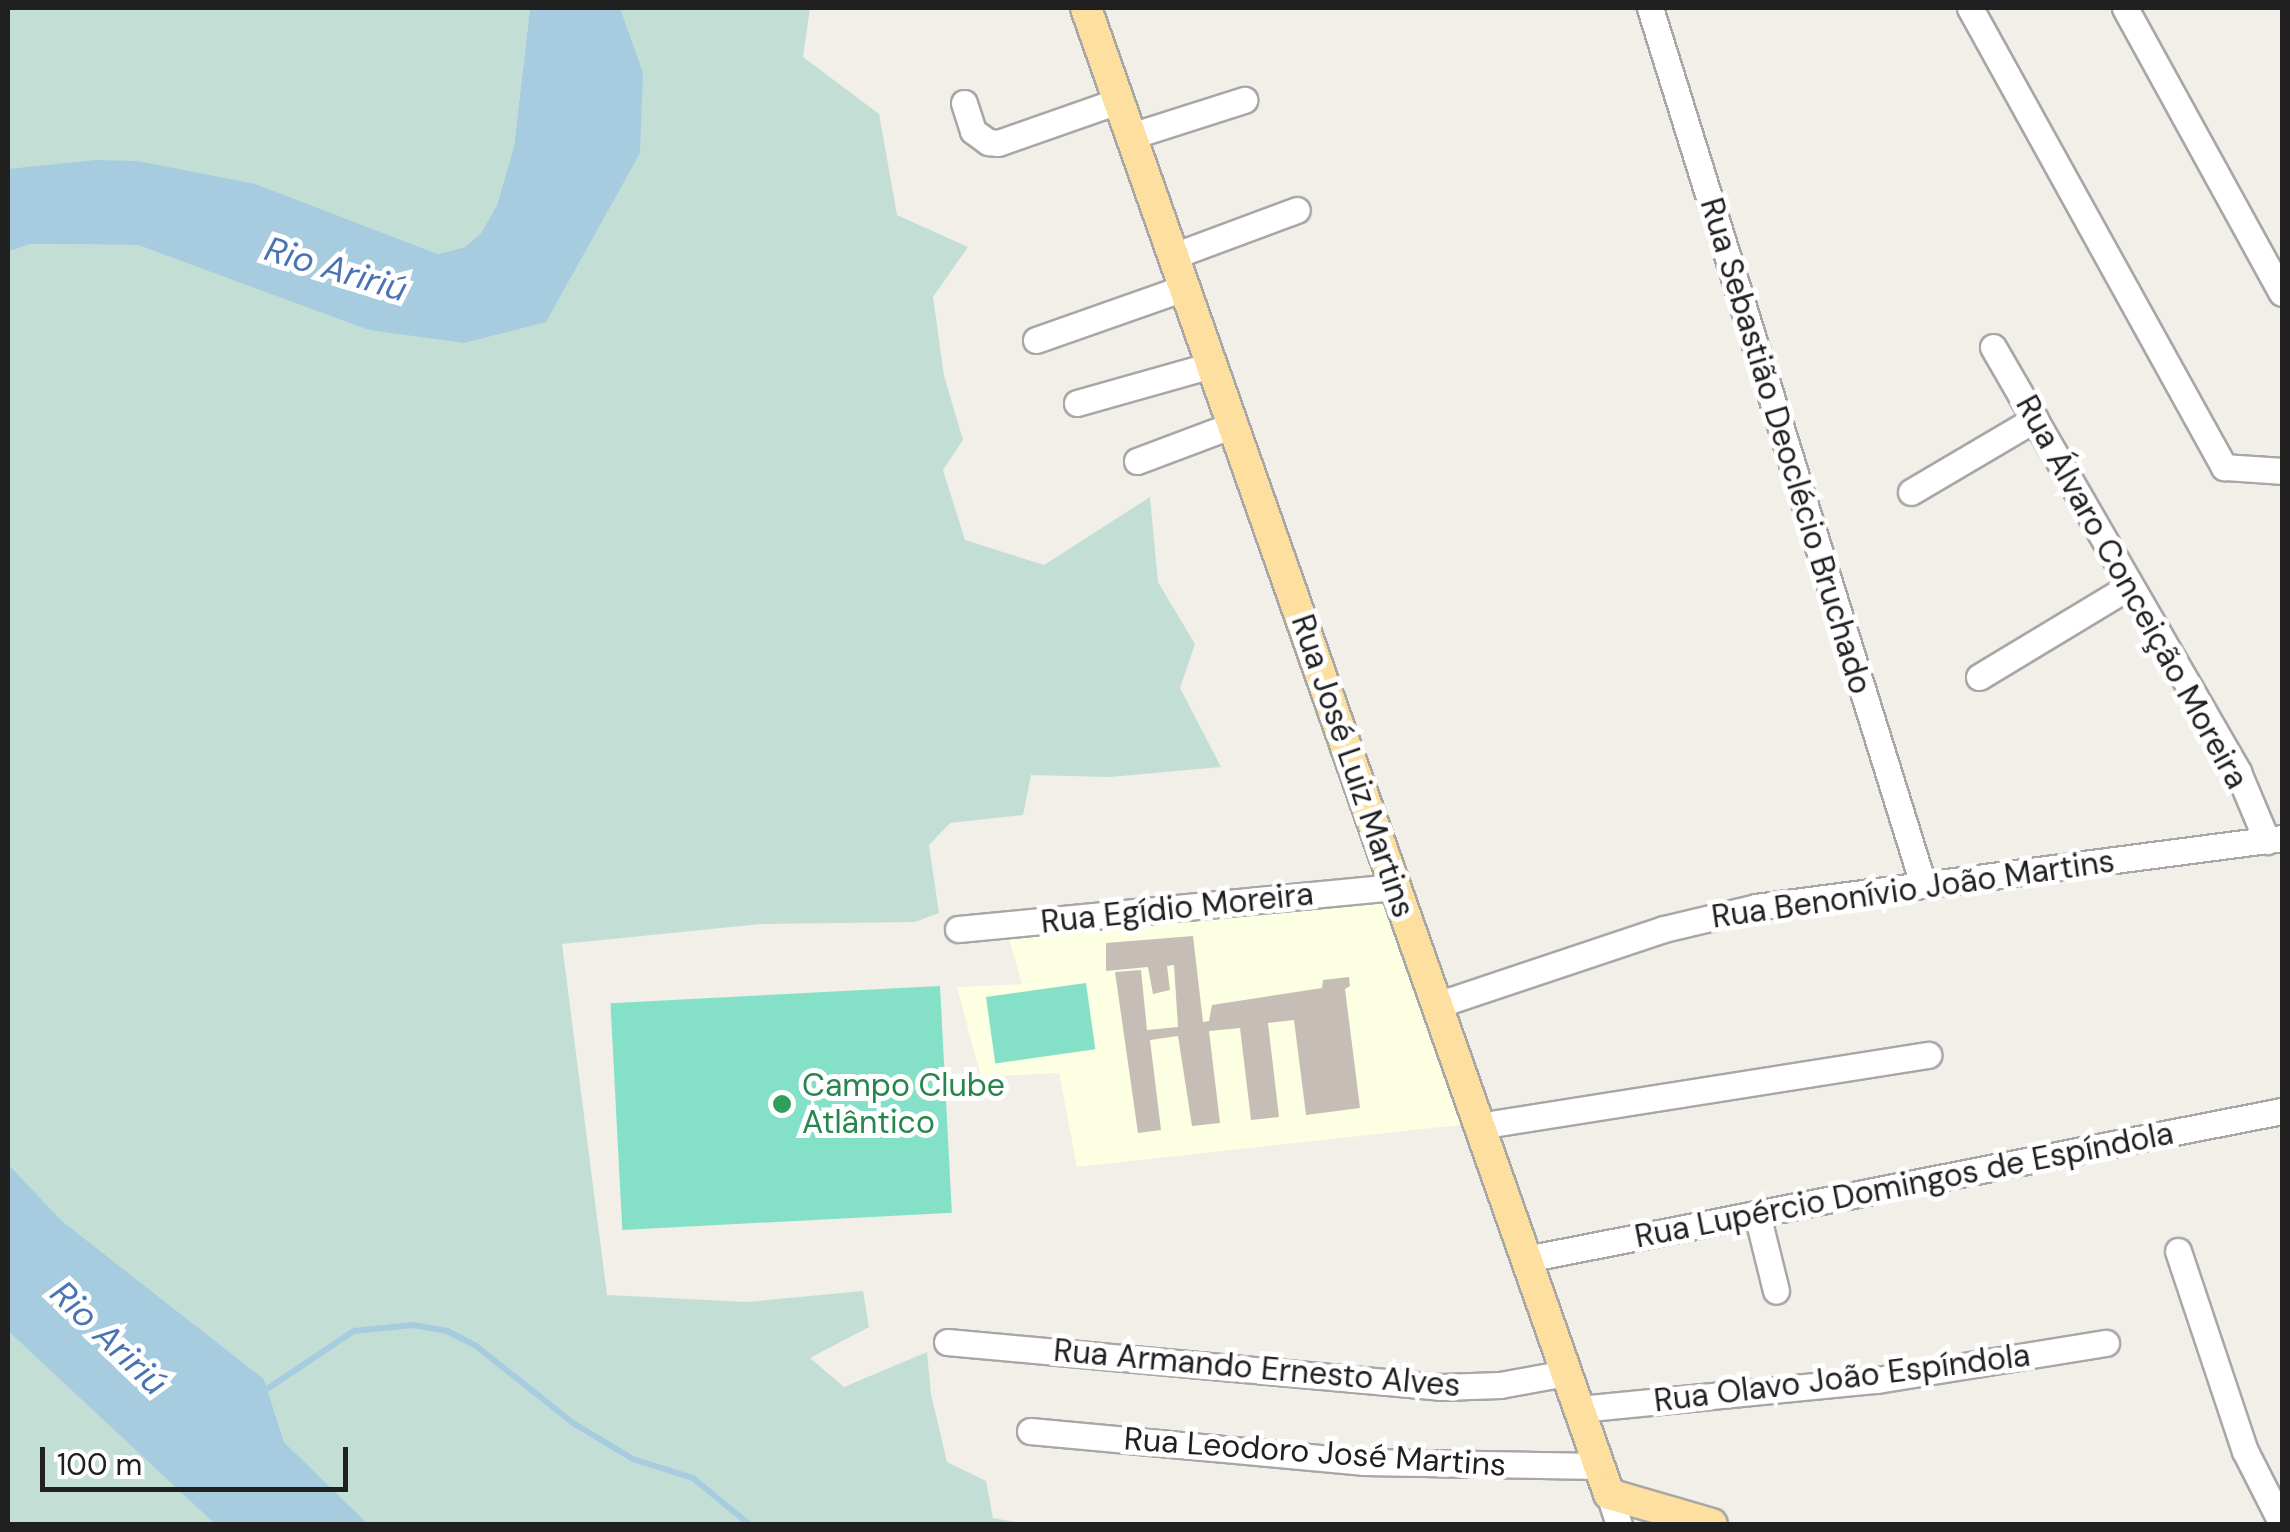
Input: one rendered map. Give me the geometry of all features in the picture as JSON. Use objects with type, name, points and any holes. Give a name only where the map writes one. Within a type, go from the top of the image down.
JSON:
[{"type":"main road","name":"Rua José Luiz Martins","points":[[1086,8],[1604,1480]]},
{"type":"main road","points":[[1604,1480],[1712,1524]]},
{"type":"street","name":"Rua Sebastião Deoclécio Bruchado","points":[[1650,8],[1922,884]]},
{"type":"street","points":[[1970,8],[2224,467],[2282,471]]},
{"type":"street","points":[[2125,8],[2282,293]]},
{"type":"street","points":[[1131,136],[1244,100]]},
{"type":"street","points":[[964,103],[973,131],[988,142],[998,143],[1118,101]]},
{"type":"street","points":[[1173,256],[1298,210]]},
{"type":"street","points":[[1036,340],[1184,288]]},
{"type":"street","name":"Rua Álvaro Conceição Moreira","points":[[1993,346],[2275,839]]},
{"type":"street","points":[[1077,403],[1211,365]]},
{"type":"street","points":[[1911,492],[2035,419]]},
{"type":"street","points":[[1137,461],[1232,426]]},
{"type":"street","points":[[1978,677],[2130,586]]},
{"type":"street","name":"Rua Benonívio João Martins","points":[[1437,1005],[1709,916],[2275,839]]},
{"type":"street","name":"Rua Egídio Moreira","points":[[958,930],[1395,887]]},
{"type":"street","points":[[1480,1126],[1928,1056]]},
{"type":"street","name":"Rua Lupércio Domingos de Espíndola","points":[[1526,1258],[2282,1111]]},
{"type":"street","points":[[1757,1214],[1776,1291]]},
{"type":"street","points":[[2178,1251],[2244,1451],[2282,1524]]},
{"type":"street","name":"Rua Armando Ernesto Alves","points":[[947,1342],[1440,1387],[1487,1386],[1566,1373]]},
{"type":"street","name":"Rua Olavo João Espíndola","points":[[1579,1408],[1878,1380],[2106,1343]]},
{"type":"street","name":"Rua Leodoro José Martins","points":[[1030,1431],[1604,1480]]},
{"type":"street","name":"Rua José Luiz Martins","points":[[1604,1480],[1620,1524]]},
{"type":"shaded area","points":[[8,8],[530,8],[514,146],[497,205],[481,233],[465,247],[438,254],[256,184],[8,169]]},
{"type":"shaded area","points":[[620,8],[810,8],[803,57],[879,114],[897,215],[968,247],[933,297],[944,376],[963,440],[943,470],[965,540],[1044,565],[1150,497],[1158,582],[1195,644],[1180,688],[1221,767],[1110,777],[1031,775],[1023,815],[950,823],[929,845],[939,913],[915,922],[761,924],[562,944],[607,1295],[747,1302],[863,1291],[869,1327],[810,1358],[844,1387],[927,1352],[931,1394],[947,1462],[986,1481],[993,1518],[1026,1524],[368,1524],[284,1442],[264,1379],[62,1221],[8,1164],[8,252],[30,244],[138,245],[253,286],[464,343],[643,72]]},
{"type":"shaded area","points":[[1384,889],[1469,1124],[1077,1167],[1059,1073],[981,1077],[957,987],[1022,984],[1007,932]]},
{"type":"shaded area","points":[[8,1331],[205,1514],[215,1524],[8,1524]]},
{"type":"green space","points":[[1086,983],[1095,1049],[995,1063],[986,997]]},
{"type":"green space","name":"Campo Clube Atlântico","points":[[940,986],[952,1213],[622,1230],[610,1003]]},
{"type":"water","name":"Rio Aririú","points":[[530,8],[620,8],[643,72],[640,153],[546,322],[464,343],[369,330],[138,245],[30,244],[8,252],[8,169],[95,160],[137,161],[256,184],[438,254],[465,247],[481,233],[497,205],[514,146]]},
{"type":"water","name":"Rio Aririú","points":[[8,1164],[62,1221],[264,1379],[284,1442],[368,1524],[215,1524],[8,1331]]},
{"type":"building","points":[[1193,936],[1203,1022],[1209,1021],[1212,1005],[1322,988],[1323,980],[1349,977],[1350,986],[1345,989],[1360,1108],[1306,1115],[1294,1020],[1268,1023],[1279,1117],[1251,1120],[1240,1028],[1209,1031],[1220,1123],[1192,1126],[1178,1036],[1150,1040],[1161,1130],[1138,1133],[1115,972],[1141,970],[1147,1030],[1178,1027],[1174,965],[1167,966],[1170,990],[1153,994],[1148,967],[1106,971],[1106,943]]},
{"type":"waterway","points":[[261,1393],[354,1331],[413,1325],[447,1331],[476,1346],[573,1423],[633,1459],[693,1478],[749,1524]]},
{"type":"place","name":"Campo Clube Atlântico","points":[[782,1104]]}]
